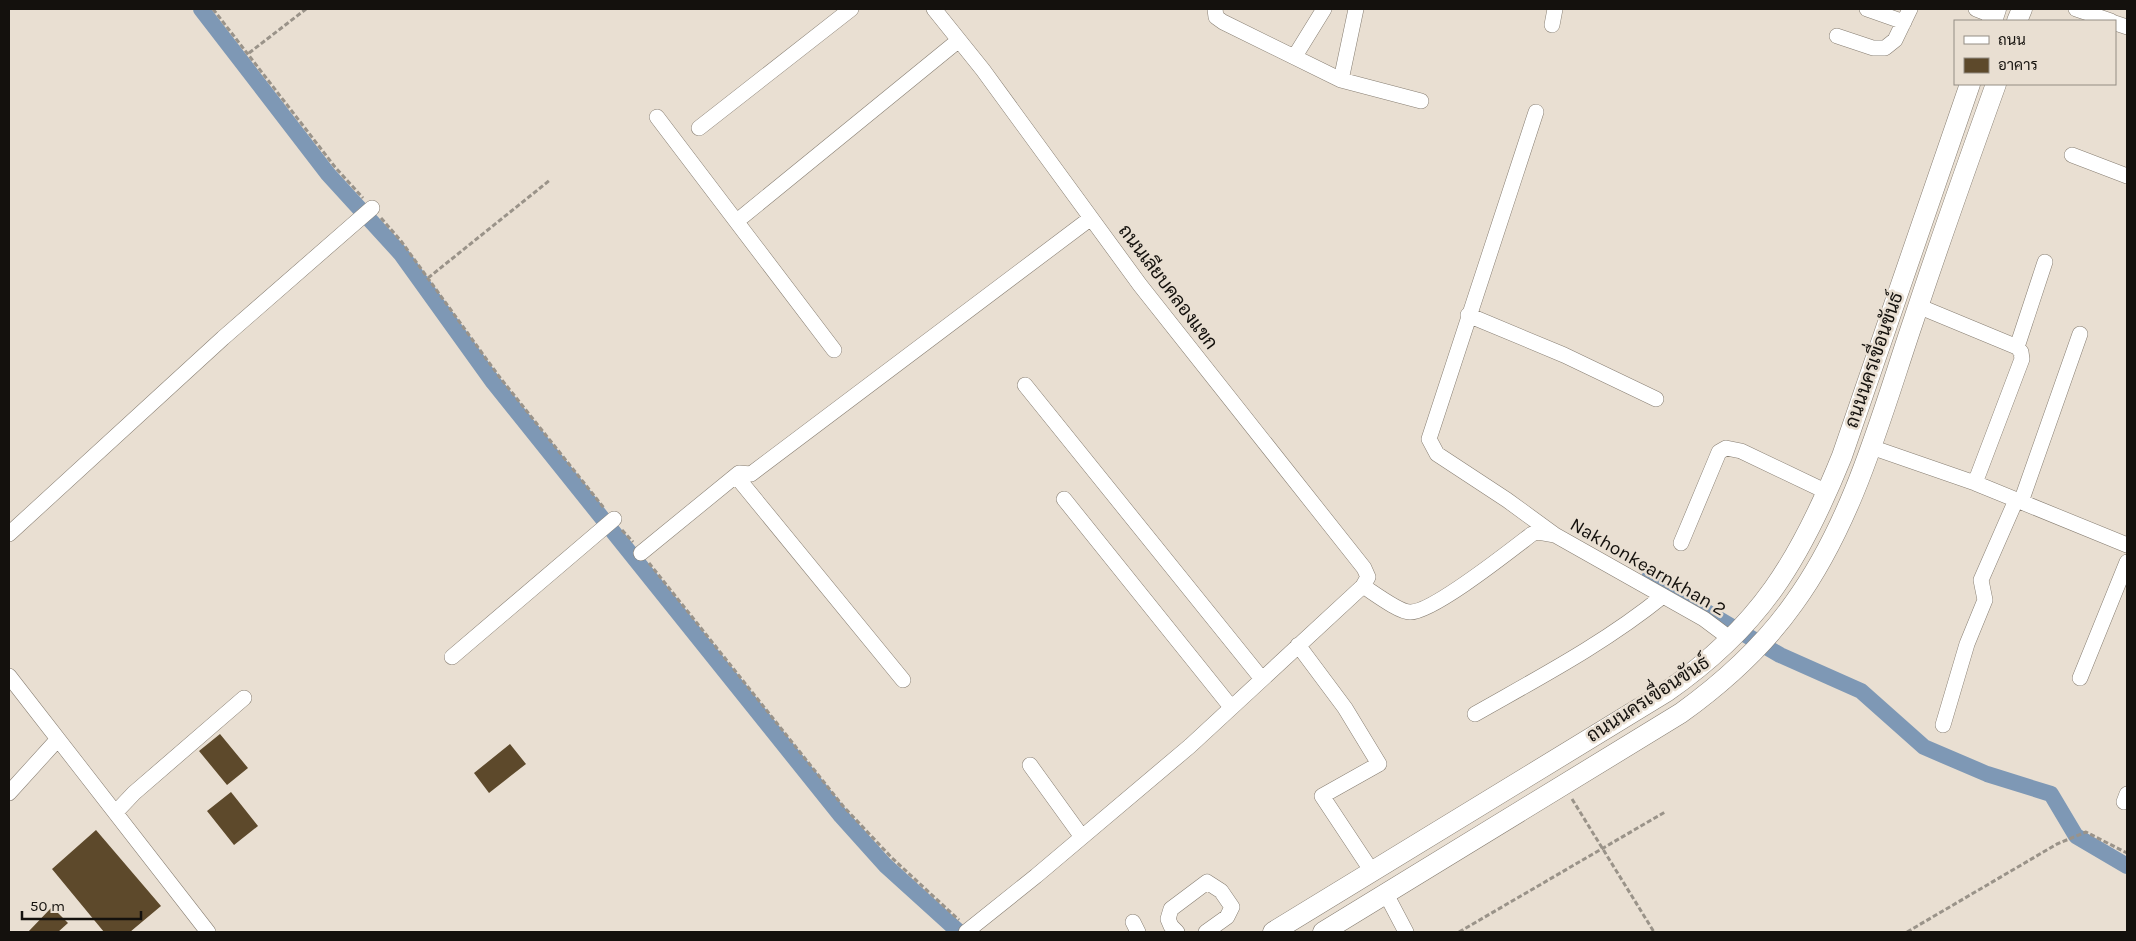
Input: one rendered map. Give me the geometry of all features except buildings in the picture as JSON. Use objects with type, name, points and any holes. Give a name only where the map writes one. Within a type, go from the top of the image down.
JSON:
[{"type":"main road","name":"ถนนนครเขื่อนขันธ์","points":[[1273,932],[1371,870],[1666,692],[1712,658],[1738,632],[1775,589],[1796,554],[1827,492],[1842,456],[1904,271],[1970,85]]},
{"type":"main road","name":"ถนนนครเขื่อนขันธ์","points":[[1333,930],[1386,894],[1681,713],[1734,672],[1765,639],[1795,602],[1843,517],[1871,448],[1927,279],[1996,85]]},
{"type":"main road","points":[[1904,271],[1927,279]]},
{"type":"main road","points":[[1488,800],[1502,823]]},
{"type":"street","points":[[699,128],[851,9]]},
{"type":"street","name":"ถนนเลียบคลองแขก","points":[[934,9],[960,40],[1140,285],[1364,568],[1368,577],[1363,586]]},
{"type":"street","points":[[1215,9],[1216,17],[1223,22],[1341,80],[1421,102]]},
{"type":"street","points":[[1295,56],[1324,9]]},
{"type":"street","points":[[1341,80],[1356,9]]},
{"type":"street","points":[[1552,25],[1556,9]]},
{"type":"street","points":[[1837,36],[1873,48],[1885,48],[1895,40],[1907,15],[1867,9]]},
{"type":"street","points":[[2076,9],[2108,20]]},
{"type":"street","points":[[737,221],[960,40]]},
{"type":"street","points":[[1536,112],[1429,439],[1437,454],[1507,500],[1555,536]]},
{"type":"street","points":[[657,117],[834,350]]},
{"type":"street","points":[[2072,155],[2127,176]]},
{"type":"street","points":[[9,534],[223,338],[366,213]]},
{"type":"street","points":[[641,553],[739,473],[751,474],[1091,218]]},
{"type":"street","points":[[2017,347],[2045,262]]},
{"type":"street","points":[[1918,306],[2017,347],[2021,352],[2022,359],[1975,483]]},
{"type":"street","points":[[1468,315],[1564,355],[1656,399]]},
{"type":"street","points":[[1943,725],[1967,644],[1985,600],[1981,580],[2018,501],[2080,334]]},
{"type":"street","points":[[1025,385],[1262,679]]},
{"type":"street","points":[[1681,543],[1719,452],[1726,448],[1741,451],[1827,492]]},
{"type":"street","points":[[1871,448],[1975,483],[2127,545]]},
{"type":"street","points":[[736,476],[903,680]]},
{"type":"street","points":[[1064,499],[1231,707]]},
{"type":"street","points":[[452,657],[608,524]]},
{"type":"street","name":"Nakhonkearnkhan 2","points":[[1363,586],[1399,608],[1410,612],[1425,607],[1451,592],[1532,534],[1538,532],[1555,536],[1704,619],[1738,632]]},
{"type":"street","points":[[2080,678],[2127,562]]},
{"type":"street","points":[[967,931],[1082,837],[1231,707],[1363,586]]},
{"type":"street","points":[[1476,714],[1595,646],[1663,596]]},
{"type":"street","points":[[1298,645],[1345,708],[1379,764],[1322,796],[1371,870]]},
{"type":"street","points":[[9,676],[208,932]]},
{"type":"street","points":[[116,812],[134,792],[244,698]]},
{"type":"street","points":[[9,793],[58,739]]},
{"type":"street","points":[[1030,765],[1082,837]]},
{"type":"street","points":[[1178,932],[1171,926],[1168,919],[1171,909],[1207,882],[1221,891],[1232,908],[1227,917],[1206,932]]},
{"type":"street","points":[[1386,894],[1406,932]]},
{"type":"path","points":[[214,9],[335,167],[366,213],[401,241],[608,524],[641,553],[843,806],[892,858],[967,931]]},
{"type":"path","points":[[249,53],[306,9]]},
{"type":"path","points":[[428,278],[550,180]]},
{"type":"path","points":[[1564,786],[1654,932]]},
{"type":"path","points":[[1459,932],[1665,812]]},
{"type":"path","points":[[1907,932],[2072,837],[2086,832],[2127,853]]},
{"type":"waterway","points":[[201,9],[328,174],[401,254],[493,382],[841,816],[885,865],[959,932]]},
{"type":"waterway","points":[[1649,578],[1780,655],[1861,691],[1924,747],[1987,774],[2051,794],[2076,836],[2127,866]]}]
